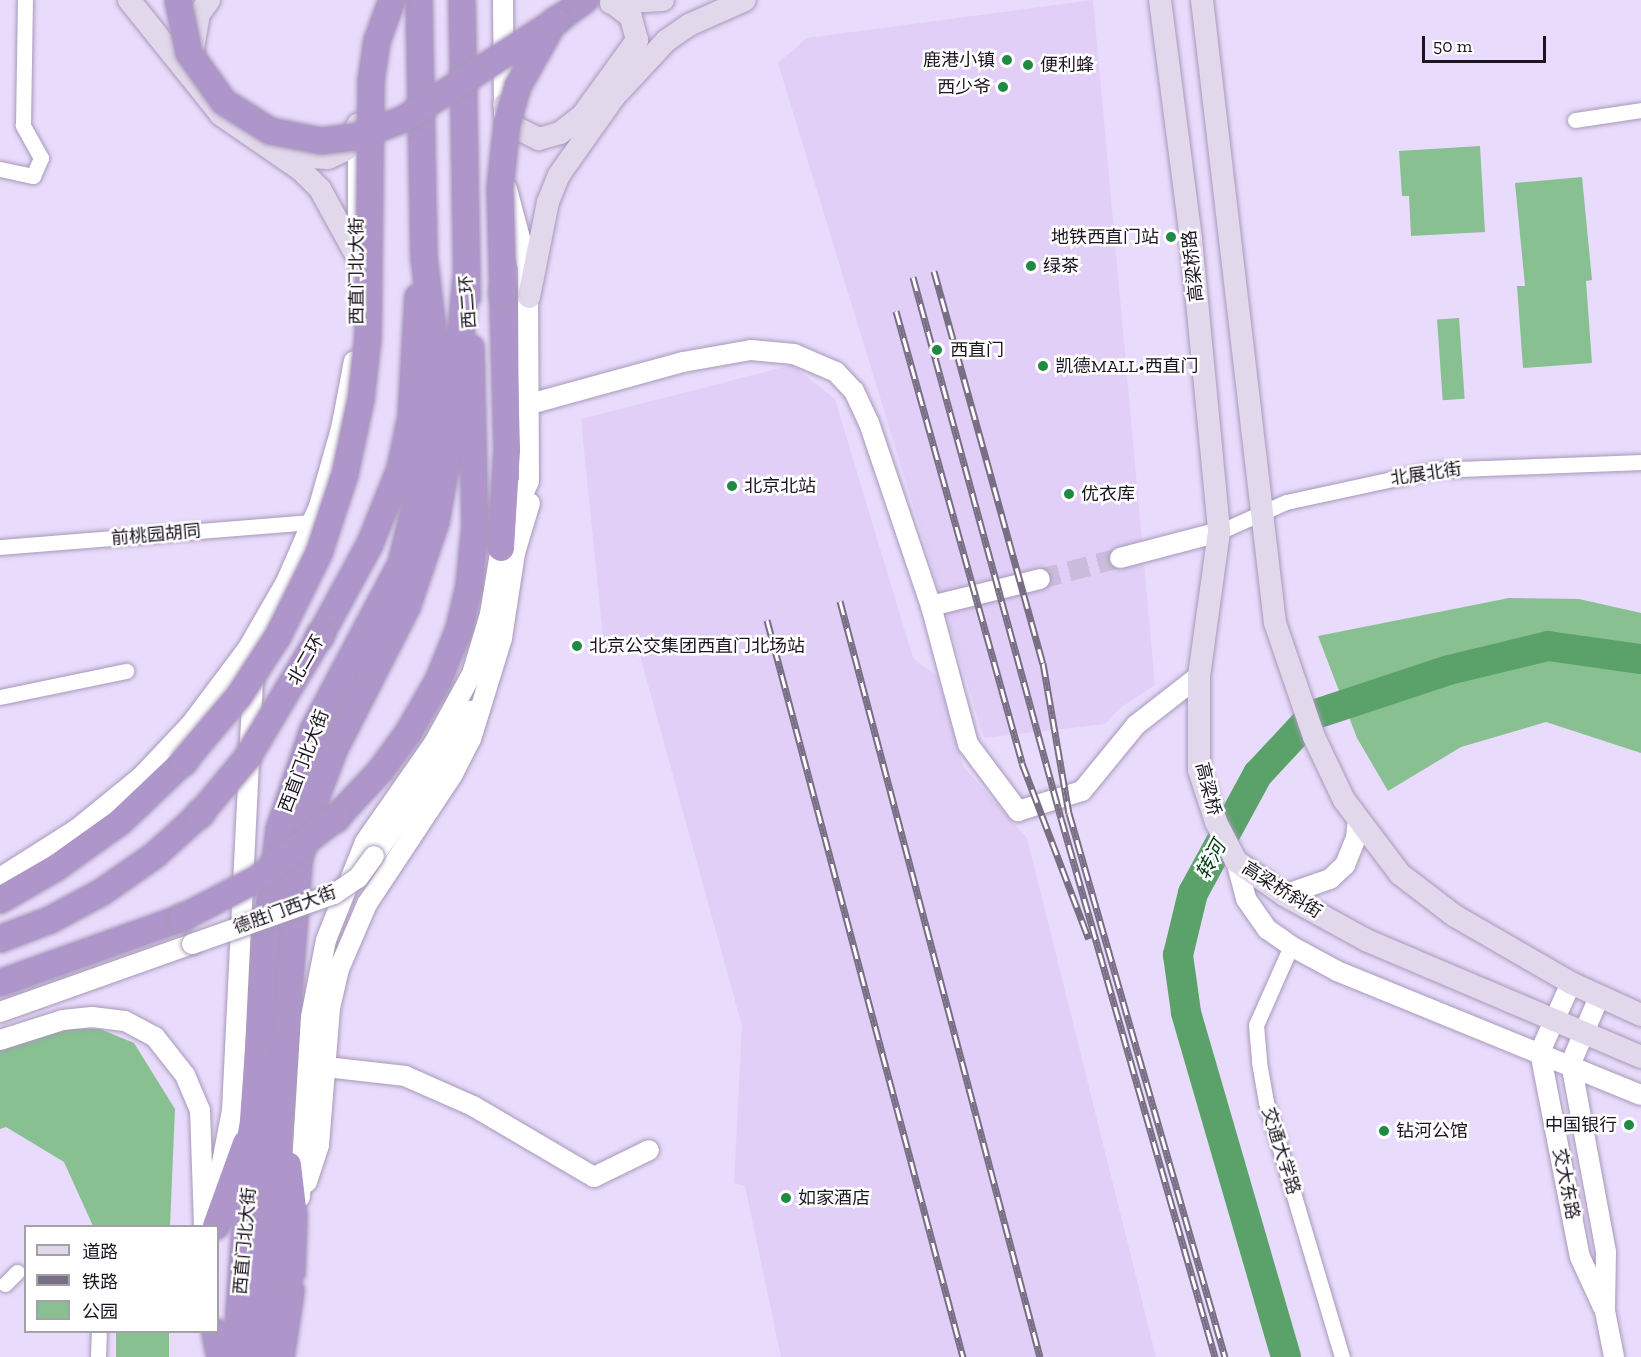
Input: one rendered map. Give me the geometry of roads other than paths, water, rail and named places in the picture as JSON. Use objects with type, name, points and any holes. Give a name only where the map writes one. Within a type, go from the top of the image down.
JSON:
[{"type":"highway","points":[[178,0],[189,53],[205,81],[224,102],[270,131],[321,141],[356,137],[413,115],[585,0]]},
{"type":"highway","points":[[0,900],[114,827],[184,761],[247,684],[290,614],[319,553],[345,474],[361,399],[368,338],[371,81],[377,41],[392,0]]},
{"type":"highway","points":[[419,0],[424,258]]},
{"type":"highway","name":"西二环","points":[[462,0],[466,279],[475,396],[476,474],[473,552],[465,603]]},
{"type":"highway","points":[[501,548],[507,448],[500,188],[507,124],[525,71],[556,21]]},
{"type":"highway","name":"北二环","points":[[0,939],[50,920],[97,895],[155,855],[200,814],[260,738],[320,636],[370,544],[400,469],[411,417],[424,258]]},
{"type":"highway","name":"西直门北大街","points":[[236,1357],[270,892],[282,816],[313,730],[401,564],[425,472],[435,354],[424,258]]},
{"type":"highway","name":"西直门北大街","points":[[261,1357],[282,1104],[294,906],[305,836],[337,741],[402,616],[432,536],[451,442],[466,279]]},
{"type":"highway","points":[[0,983],[182,918],[257,879],[336,818],[381,770],[421,713],[453,645],[507,448]]},
{"type":"highway","points":[[281,1357],[291,1281],[293,1201],[282,1104]]},
{"type":"highway","points":[[215,1225],[255,1114]]},
{"type":"highway","points":[[215,1333],[220,1357]]},
{"type":"main road","points":[[129,0],[221,115],[293,164],[320,189],[360,262]]},
{"type":"main road","points":[[209,0],[197,20],[192,65],[206,87],[237,121],[297,154],[319,159],[345,150],[359,119]]},
{"type":"main road","points":[[605,2],[663,0]]},
{"type":"main road","points":[[529,297],[548,202],[559,175],[614,97],[666,41],[689,25],[745,0]]},
{"type":"main road","name":"高梁桥路","points":[[1160,0],[1191,239],[1219,532]]},
{"type":"main road","points":[[1202,0],[1275,623],[1314,737],[1344,800],[1409,881],[1455,916],[1571,983],[1641,1015]]},
{"type":"main road","points":[[504,105],[513,126],[539,139],[560,134],[582,116],[637,40],[631,17],[605,2]]},
{"type":"main road","points":[[1199,676],[1219,532]]},
{"type":"main road","name":"高梁桥","points":[[1199,676],[1199,770],[1216,822],[1236,861]]},
{"type":"main road","name":"高梁桥斜街","points":[[1236,861],[1284,895],[1368,941],[1641,1057]]},
{"type":"street","points":[[0,169],[33,176],[41,158],[23,125],[25,0]]},
{"type":"street","name":"西直门北大街","points":[[0,878],[77,829],[147,772],[200,712],[254,639],[283,589],[313,522],[333,463],[350,386],[358,321],[360,262],[355,168],[359,119],[376,0]]},
{"type":"street","points":[[299,1204],[318,1150],[333,988],[356,924],[459,764],[480,717],[510,603],[515,553],[529,504],[531,470],[529,297],[525,250],[506,182],[503,0]]},
{"type":"street","points":[[1575,120],[1641,110]]},
{"type":"street","points":[[530,404],[683,362],[739,352],[781,351],[819,363],[847,382],[863,405],[931,606],[968,744],[1018,811],[1082,790],[1136,725],[1199,676]]},
{"type":"street","name":"北展北街","points":[[1219,532],[1261,512],[1320,493],[1434,470],[1641,462]]},
{"type":"street","points":[[290,1357],[291,1281],[299,1204],[311,1017],[324,947],[364,844],[434,743],[472,674],[490,614],[501,548],[526,493],[531,470]]},
{"type":"street","name":"前桃园胡同","points":[[0,547],[313,522]]},
{"type":"street","points":[[1120,558],[1219,532]]},
{"type":"street","points":[[931,606],[1040,579]]},
{"type":"street","points":[[214,1225],[232,1110],[254,639]]},
{"type":"street","name":"德胜门西大街","points":[[0,1012],[334,894],[358,878],[453,743],[496,661]]},
{"type":"street","points":[[0,697],[126,671]]},
{"type":"street","points":[[1284,895],[1330,879],[1345,865],[1356,838],[1358,819]]},
{"type":"street","name":"高梁桥斜街","points":[[1236,861],[1246,899],[1267,929],[1291,946],[1337,971],[1570,1063],[1641,1095]]},
{"type":"street","name":"交通大学路","points":[[1291,946],[1256,1025],[1258,1062],[1266,1102],[1342,1357]]},
{"type":"street","points":[[1540,1052],[1571,983]]},
{"type":"street","points":[[1570,1063],[1599,997]]},
{"type":"street","points":[[0,1040],[63,1020],[92,1017],[125,1021],[159,1040],[185,1075],[200,1110],[204,1225]]},
{"type":"street","name":"交大东路","points":[[1540,1052],[1580,1257],[1605,1311]]},
{"type":"street","name":"交大东路","points":[[1570,1063],[1606,1252],[1605,1311],[1614,1357]]},
{"type":"street","points":[[326,1066],[405,1076],[473,1106],[594,1178],[649,1150]]},
{"type":"street","points":[[5,1284],[16,1272]]},
{"type":"street","points":[[98,1357],[99,1333]]},
{"type":"street","points":[[207,1333],[207,1357]]},
{"type":"waterway","name":"转河","points":[[1286,1357],[1186,1012],[1178,955],[1193,893],[1258,774],[1313,715],[1449,670],[1548,646],[1641,659]]},
{"type":"tunnel","points":[[1040,579],[1120,558]]},
{"type":"railway","points":[[934,271],[1043,663],[1069,813],[1225,1357]]},
{"type":"railway","points":[[913,277],[1061,818],[1215,1357]]},
{"type":"railway","points":[[896,311],[1022,763],[1089,939]]},
{"type":"railway","points":[[840,601],[1040,1357]]},
{"type":"railway","points":[[767,620],[963,1357]]},
{"type":"place","name":"鹿港小镇","points":[[1007,60]]},
{"type":"place","name":"便利蜂","points":[[1028,65]]},
{"type":"place","name":"西少爷","points":[[1003,87]]},
{"type":"place","name":"地铁西直门站","points":[[1171,237]]},
{"type":"place","name":"绿茶","points":[[1031,266]]},
{"type":"place","name":"西直门","points":[[937,350]]},
{"type":"place","name":"凯德MALL•西直门","points":[[1043,366]]},
{"type":"place","name":"北京北站","points":[[732,486]]},
{"type":"place","name":"优衣库","points":[[1069,494]]},
{"type":"place","name":"北京公交集团西直门北场站","points":[[577,646]]},
{"type":"place","name":"中国银行","points":[[1629,1125]]},
{"type":"place","name":"钻河公馆","points":[[1384,1131]]},
{"type":"place","name":"如家酒店","points":[[786,1198]]}]
